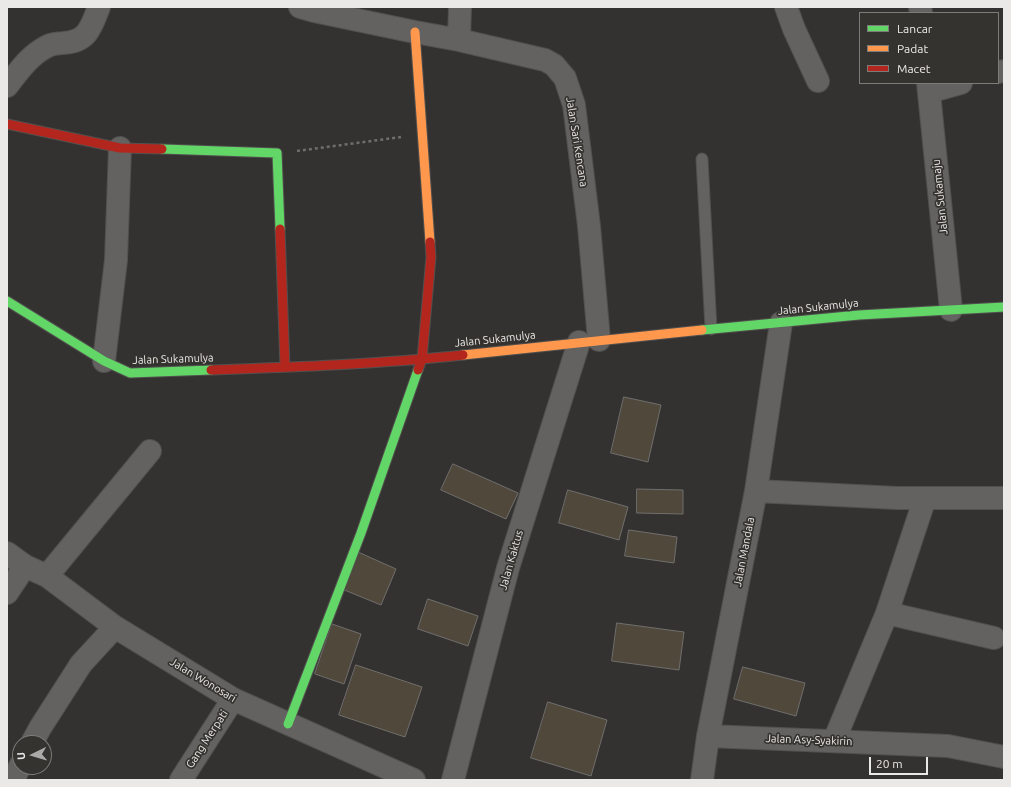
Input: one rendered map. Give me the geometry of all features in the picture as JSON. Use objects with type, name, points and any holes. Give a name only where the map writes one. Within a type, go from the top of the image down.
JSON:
[{"type":"street","points":[[7,86],[19,70],[36,53],[46,46],[54,43],[64,43],[83,38],[90,28],[99,7]]},
{"type":"street","name":"Jalan Sari Kencana","points":[[300,7],[459,40],[545,60],[554,65],[565,78],[574,105],[589,226],[589,341]]},
{"type":"street","points":[[459,40],[460,7]]},
{"type":"street","points":[[786,7],[794,29],[818,81]]},
{"type":"street","points":[[288,724],[362,533],[422,359],[431,257],[415,32]]},
{"type":"street","points":[[929,88],[955,84]]},
{"type":"street","name":"Jalan Sukamaju","points":[[929,88],[951,310]]},
{"type":"street","points":[[7,124],[120,148],[277,153],[285,367]]},
{"type":"street","points":[[104,361],[116,260],[120,148]]},
{"type":"street","name":"Jalan Sukamulya","points":[[7,302],[104,361],[130,373],[285,367],[422,359],[858,315],[1004,307]]},
{"type":"street","name":"Jalan Mandala","points":[[702,780],[708,736],[756,491],[781,323]]},
{"type":"street","name":"Jalan Kaktus","points":[[453,780],[508,568],[589,341]]},
{"type":"street","points":[[47,576],[150,451]]},
{"type":"street","points":[[756,491],[897,498],[1004,498]]},
{"type":"street","points":[[834,741],[887,613],[925,498]]},
{"type":"street","name":"Jalan Wonosari","points":[[7,553],[25,566],[47,576],[115,627],[233,699],[414,780]]},
{"type":"street","points":[[7,593],[25,566]]},
{"type":"street","points":[[887,613],[994,638]]},
{"type":"street","points":[[36,735],[81,664],[115,627]]},
{"type":"street","name":"Gang Merpati","points":[[181,780],[233,699]]},
{"type":"street","name":"Jalan Asy-Syakirin","points":[[708,736],[948,746],[1004,757]]},
{"type":"lane","points":[[702,159],[711,329]]},
{"type":"path","points":[[277,153],[422,134]]},
{"type":"building","points":[[624,397],[661,405],[648,462],[611,453]]},
{"type":"building","points":[[453,464],[518,493],[506,519],[441,490]]},
{"type":"building","points":[[637,489],[683,490],[683,514],[637,513]]},
{"type":"building","points":[[568,490],[628,507],[619,540],[559,523]]},
{"type":"building","points":[[629,530],[677,537],[674,563],[625,556]]},
{"type":"building","points":[[358,552],[396,569],[381,605],[342,589]]},
{"type":"building","points":[[428,599],[478,616],[468,646],[418,629]]},
{"type":"building","points":[[617,623],[684,632],[679,670],[612,661]]},
{"type":"building","points":[[332,624],[361,634],[344,684],[315,674]]},
{"type":"building","points":[[356,665],[422,687],[405,737],[339,715]]},
{"type":"building","points":[[743,667],[805,683],[796,716],[734,699]]},
{"type":"building","points":[[548,702],[607,720],[591,776],[531,758]]},
{"type":"traffic: fast","points":[[162,149],[277,153],[280,229]]},
{"type":"traffic: fast","points":[[7,301],[104,361],[130,373],[211,370]]},
{"type":"traffic: fast","points":[[702,330],[859,315],[1004,307]]},
{"type":"traffic: fast","points":[[288,724],[361,533],[418,370]]},
{"type":"traffic: slow","points":[[415,32],[430,242]]},
{"type":"traffic: slow","points":[[463,355],[702,330]]},
{"type":"traffic: jam","points":[[7,124],[120,148],[162,149]]},
{"type":"traffic: jam","points":[[280,229],[285,367]]},
{"type":"traffic: jam","points":[[418,370],[422,359],[431,257],[430,242]]},
{"type":"traffic: jam","points":[[211,370],[369,363],[463,355]]}]
